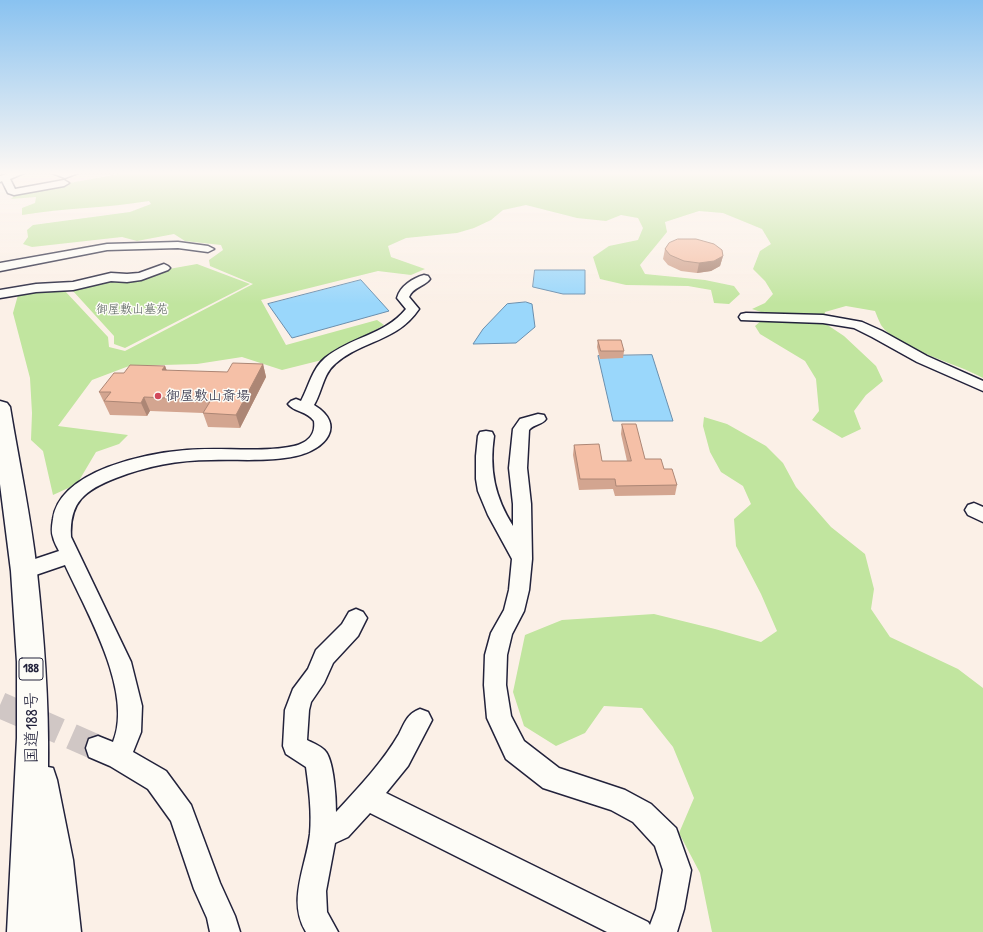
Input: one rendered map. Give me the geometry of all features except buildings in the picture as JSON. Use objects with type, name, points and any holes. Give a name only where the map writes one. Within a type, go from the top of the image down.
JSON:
[{"type":"highway","name":"国道188号","points":[[0,407],[24,572],[31,662],[34,738],[26,932]]},
{"type":"highway","points":[[34,738],[55,860],[62,932]]},
{"type":"street","points":[[0,267],[107,247],[178,245],[208,249]]},
{"type":"street","points":[[0,294],[36,288],[73,286],[111,277],[127,278],[141,276],[164,268]]},
{"type":"street","points":[[225,932],[221,916],[208,889],[182,814],[157,780],[108,752],[129,732],[130,706],[120,662],[62,537],[61,528],[66,507],[72,495],[81,487],[128,467],[160,458],[188,455],[294,451],[308,446],[319,438],[324,426],[320,416],[300,405],[311,398],[321,370],[331,360],[346,351],[376,338],[395,326],[409,314],[413,309],[403,298],[404,294],[424,279]]},
{"type":"street","points":[[746,317],[823,319],[857,325],[877,334],[922,359],[983,387]]},
{"type":"street","points":[[538,419],[526,423],[521,429],[518,468],[522,504],[522,559],[519,590],[514,611],[502,633],[496,655],[495,686],[499,718],[516,750],[552,779],[616,799],[642,813],[666,838],[677,870],[670,909],[662,932]]},
{"type":"street","points":[[486,436],[483,447],[487,491],[492,504],[522,559]]},
{"type":"street","points":[[24,572],[70,555]]},
{"type":"street","points":[[323,932],[313,916],[312,891],[323,834],[323,793],[317,760],[295,746],[297,710],[301,697],[316,676],[324,657],[350,630],[356,618]]},
{"type":"street","points":[[323,834],[339,828],[368,796],[399,757],[420,720]]},
{"type":"street","points":[[368,796],[382,806],[638,932]]},
{"type":"green space","points":[[96,216],[495,216],[474,228],[457,233],[406,238],[388,246],[391,257],[425,269],[411,275],[378,271],[261,300],[286,345],[377,320],[384,325],[322,360],[282,370],[242,357],[197,364],[129,366],[92,380],[58,426],[128,435],[119,444],[96,452],[77,484],[53,495],[43,451],[31,440],[32,413],[30,378],[13,313],[18,295],[38,290],[65,291],[108,337],[109,347],[125,351],[253,284],[210,266],[209,260],[223,250],[221,245],[185,241],[174,234],[137,241],[122,237],[32,247],[23,244],[28,237],[27,230],[33,225]]},
{"type":"green space","points":[[571,216],[617,216],[606,221]]},
{"type":"green space","points":[[629,216],[682,216],[665,222],[667,232],[640,265],[645,274],[705,280],[734,286],[740,294],[729,304],[714,303],[711,290],[688,286],[626,285],[600,279],[593,257],[609,246],[638,240],[643,228],[638,218]]},
{"type":"green space","points":[[732,216],[983,216],[983,378],[972,372],[928,355],[900,341],[889,334],[881,325],[875,311],[846,306],[825,312],[823,322],[844,336],[876,366],[883,381],[866,395],[854,411],[861,429],[842,438],[812,420],[819,411],[816,379],[805,361],[760,334],[755,326],[762,320],[761,312],[752,309],[765,303],[773,294],[765,281],[753,269],[760,251],[771,244],[762,229]]},
{"type":"green space","name":"御屋敷山墓苑","points":[[197,264],[250,284],[125,348],[114,344],[114,336],[73,291],[107,280]]},
{"type":"green space","points":[[704,417],[727,424],[766,446],[783,463],[796,487],[831,527],[865,554],[874,589],[871,609],[890,637],[958,669],[983,688],[983,932],[712,932],[700,873],[679,833],[694,798],[673,747],[642,708],[604,706],[585,733],[556,746],[524,726],[513,692],[525,635],[562,620],[654,614],[761,642],[777,631],[761,594],[736,546],[734,519],[751,504],[743,486],[721,472],[710,452],[703,426]]},
{"type":"water","points":[[535,270],[585,270],[585,294],[563,294],[533,287]]},
{"type":"water","points":[[361,280],[389,311],[292,338],[268,304]]},
{"type":"water","points":[[526,302],[532,304],[535,327],[516,343],[473,344],[483,329],[507,304]]},
{"type":"water","points":[[652,355],[673,421],[613,421],[598,356]]},
{"type":"tunnel","points":[[0,705],[98,748]]},
{"type":"place","name":"御屋敷山斎場","points":[[158,396]]}]
